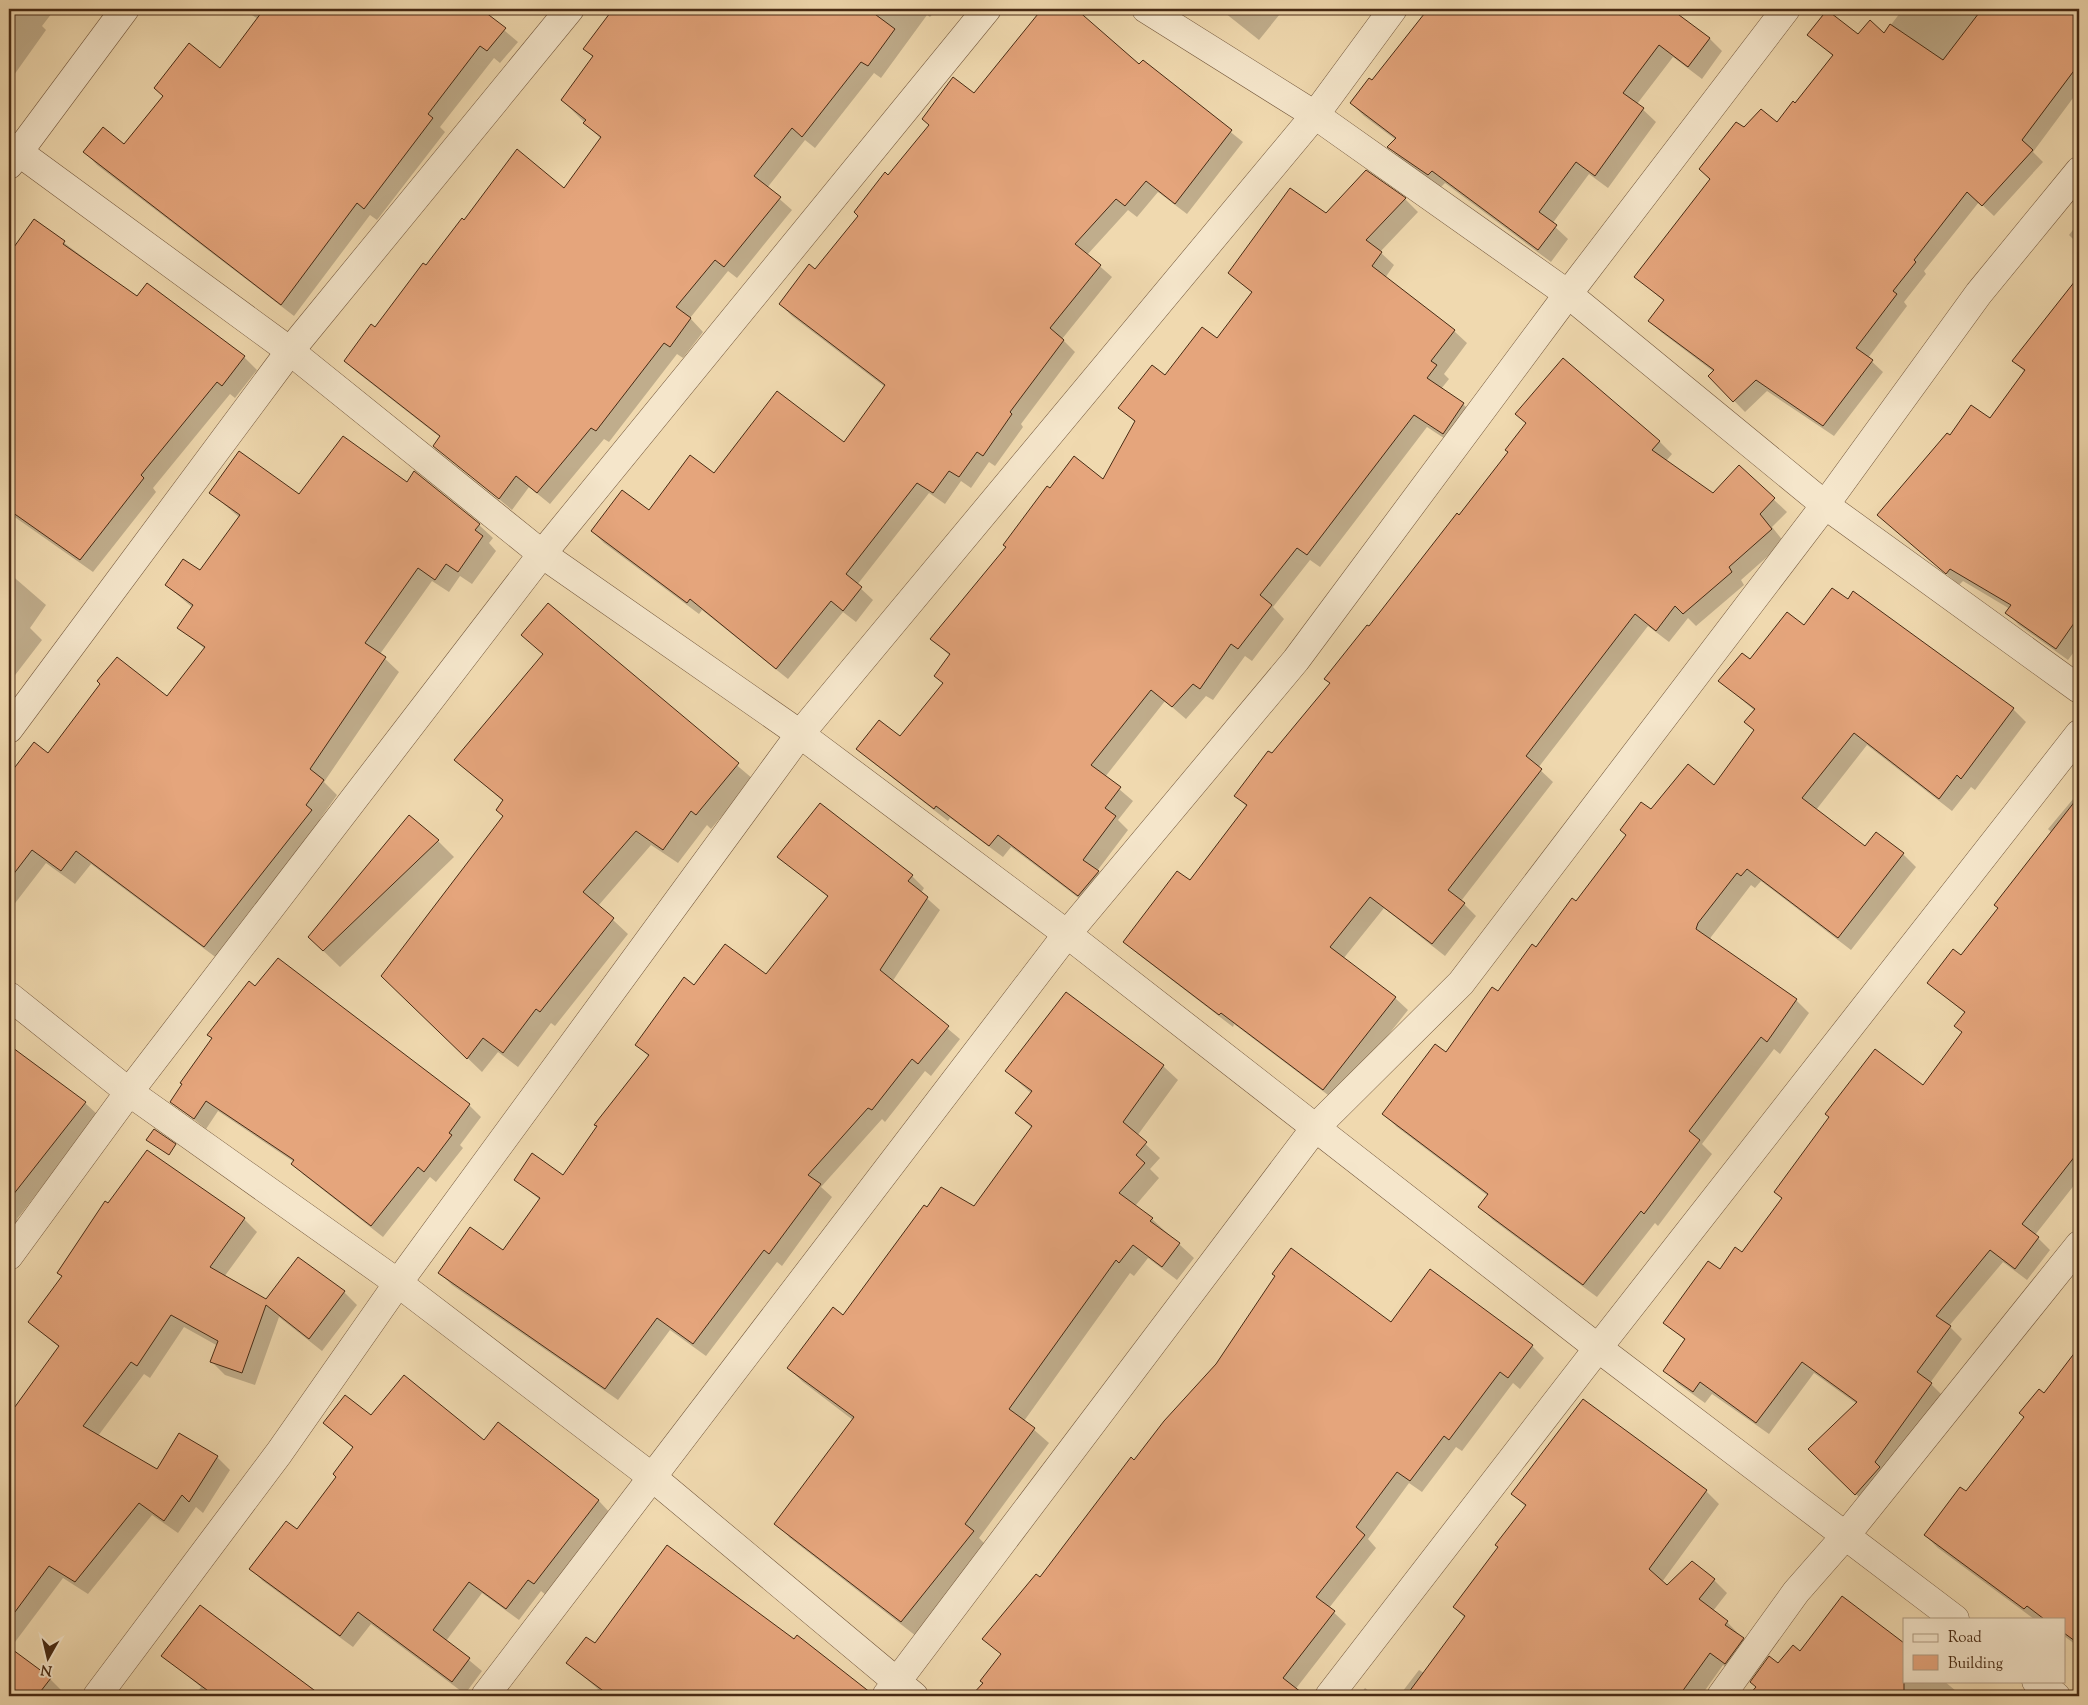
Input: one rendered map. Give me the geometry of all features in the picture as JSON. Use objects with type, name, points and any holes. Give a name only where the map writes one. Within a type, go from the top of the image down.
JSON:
[{"type":"street","points":[[125,9],[12,154],[290,351],[542,554],[800,734],[1067,934],[1598,1348],[1954,1618]]},
{"type":"street","points":[[9,730],[290,351],[570,9]]},
{"type":"street","points":[[9,1256],[129,1092],[542,554],[987,9]]},
{"type":"street","points":[[1146,9],[1315,115],[1568,294],[1825,505],[2079,689]]},
{"type":"street","points":[[98,1696],[279,1453],[398,1283],[800,734],[1315,115],[1392,9]]},
{"type":"street","points":[[486,1696],[1067,934],[1296,660],[1568,294],[1786,9]]},
{"type":"street","points":[[9,996],[129,1092],[398,1283],[652,1477],[898,1692],[1315,1128],[1461,983],[1825,505],[1979,293],[2079,171]]},
{"type":"street","points":[[1329,1696],[1598,1348],[2079,734]]},
{"type":"street","points":[[1721,1696],[1796,1592],[1846,1535],[2079,1245]]},
{"type":"street","points":[[2037,1682],[2056,1696]]},
{"type":"building","points":[[264,9],[481,9],[506,28],[487,51],[480,46],[428,114],[433,118],[364,209],[357,203],[281,305],[83,152],[103,127],[124,144],[163,96],[154,88],[189,43],[220,68]]},
{"type":"building","points":[[613,9],[868,9],[895,29],[868,66],[861,62],[802,137],[792,128],[754,176],[781,197],[724,267],[715,260],[676,307],[691,318],[670,347],[664,343],[596,431],[591,428],[537,493],[516,476],[499,499],[433,446],[440,436],[344,361],[371,324],[375,327],[423,263],[426,265],[462,218],[464,220],[517,149],[564,188],[601,137],[583,123],[586,120],[561,100],[593,56],[583,49]]},
{"type":"building","points":[[1042,9],[1076,9],[1139,64],[1143,60],[1232,130],[1175,204],[1146,181],[1125,206],[1116,199],[1075,244],[1101,265],[1050,328],[1064,340],[1010,412],[1012,414],[983,456],[977,452],[959,477],[949,471],[933,493],[917,483],[846,574],[862,587],[843,611],[831,601],[776,669],[690,599],[687,603],[591,531],[622,490],[649,510],[690,455],[714,473],[777,391],[844,442],[885,385],[779,304],[809,264],[815,269],[858,216],[854,212],[885,172],[888,175],[929,125],[922,119],[953,77],[974,93]]},
{"type":"building","points":[[1428,9],[1671,9],[1710,38],[1688,67],[1659,45],[1623,93],[1644,108],[1595,176],[1576,162],[1539,212],[1557,225],[1538,250],[1432,171],[1428,175],[1387,147],[1396,138],[1350,103],[1369,78],[1372,80]]},
{"type":"building","points":[[1982,9],[2079,9],[2079,64],[2022,140],[2033,150],[1982,206],[1967,192],[1914,260],[1916,262],[1893,291],[1897,294],[1856,348],[1873,360],[1823,426],[1756,380],[1733,402],[1708,376],[1714,370],[1648,321],[1664,300],[1634,277],[1710,179],[1699,169],[1736,122],[1744,127],[1761,109],[1777,122],[1793,101],[1795,103],[1833,55],[1807,35],[1827,10],[1858,34],[1870,20],[1884,33],[1890,24],[1943,60]]},
{"type":"building","points":[[1366,170],[1406,198],[1366,240],[1382,252],[1372,266],[1455,330],[1431,361],[1437,365],[1427,378],[1464,403],[1443,434],[1414,415],[1307,555],[1297,548],[1260,595],[1272,605],[1238,649],[1231,644],[1200,689],[1193,684],[1172,707],[1151,690],[1091,765],[1121,787],[1105,808],[1116,816],[1083,860],[1099,871],[1078,896],[998,835],[989,846],[936,806],[934,809],[856,749],[879,720],[900,736],[943,683],[934,676],[950,654],[930,639],[1006,547],[1003,545],[1047,486],[1050,488],[1074,456],[1103,479],[1135,421],[1118,408],[1152,365],[1165,375],[1202,327],[1217,338],[1252,292],[1228,273],[1290,188],[1326,213]]},
{"type":"building","points":[[34,219],[65,241],[63,244],[137,296],[147,283],[245,356],[222,386],[217,382],[141,475],[144,478],[80,560],[9,510],[9,254]]},
{"type":"building","points":[[2079,276],[2079,616],[2056,649],[2005,613],[2011,605],[1950,569],[1946,574],[1877,515],[1947,433],[1950,435],[1971,405],[1990,418],[2025,370],[2012,361]]},
{"type":"building","points":[[1563,358],[1660,441],[1652,450],[1713,493],[1739,465],[1775,498],[1760,514],[1772,529],[1729,567],[1732,572],[1683,614],[1675,606],[1656,631],[1635,614],[1526,756],[1542,769],[1448,890],[1465,903],[1432,944],[1370,897],[1330,947],[1396,997],[1323,1090],[1221,1013],[1219,1015],[1123,942],[1177,871],[1190,880],[1247,805],[1234,796],[1268,751],[1272,753],[1330,683],[1324,679],[1367,625],[1369,626],[1457,513],[1459,515],[1508,452],[1505,450],[1526,423],[1515,414]]},
{"type":"building","points":[[343,436],[407,482],[414,471],[480,524],[475,530],[483,536],[458,572],[446,564],[435,580],[418,568],[365,643],[386,657],[310,769],[324,780],[306,805],[312,810],[204,947],[76,851],[61,871],[32,850],[9,880],[9,775],[34,742],[48,753],[100,684],[97,681],[117,657],[167,696],[205,647],[177,628],[193,605],[165,585],[183,559],[200,570],[240,515],[209,493],[239,451],[299,494]]},
{"type":"building","points":[[1832,588],[1848,599],[1853,591],[2014,708],[1961,779],[1957,775],[1939,799],[1854,733],[1802,798],[1865,846],[1876,832],[1904,853],[1838,938],[1747,869],[1741,876],[1737,873],[1698,923],[1696,929],[1797,999],[1767,1042],[1761,1037],[1689,1131],[1700,1140],[1644,1214],[1641,1211],[1583,1285],[1478,1207],[1488,1194],[1382,1114],[1435,1044],[1446,1052],[1492,987],[1498,991],[1532,944],[1536,947],[1572,898],[1576,901],[1626,835],[1620,830],[1641,802],[1651,809],[1688,764],[1714,785],[1754,730],[1744,722],[1755,709],[1718,681],[1742,653],[1750,659],[1787,612],[1804,625]]},
{"type":"building","points":[[548,603],[739,763],[696,815],[691,811],[663,850],[636,831],[583,892],[614,918],[540,1012],[536,1009],[503,1053],[483,1038],[467,1059],[381,976],[503,816],[496,810],[503,800],[454,760],[543,654],[521,635]]},
{"type":"building","points":[[2079,796],[2079,1151],[2022,1224],[2039,1237],[2015,1269],[1990,1250],[1936,1316],[1951,1326],[1917,1372],[1932,1383],[1875,1462],[1880,1467],[1855,1495],[1808,1449],[1857,1402],[1802,1362],[1756,1423],[1700,1382],[1693,1392],[1663,1371],[1685,1339],[1663,1323],[1708,1261],[1720,1269],[1735,1247],[1742,1252],[1782,1198],[1774,1192],[1829,1117],[1825,1114],[1875,1049],[1923,1085],[1962,1032],[1954,1026],[1965,1012],[1927,983],[1953,949],[1961,955],[1998,908],[1994,905]]},
{"type":"building","points":[[820,803],[913,875],[908,881],[928,897],[880,970],[949,1026],[918,1064],[912,1059],[872,1110],[868,1108],[808,1175],[821,1184],[769,1254],[764,1250],[693,1344],[657,1318],[605,1389],[438,1273],[470,1227],[503,1250],[540,1198],[514,1180],[532,1153],[563,1175],[597,1126],[594,1125],[649,1055],[635,1045],[684,977],[694,985],[725,944],[766,974],[828,896],[777,857]]},
{"type":"building","points":[[409,815],[439,840],[323,951],[308,937]]},
{"type":"building","points":[[278,958],[470,1104],[449,1133],[452,1135],[424,1172],[418,1167],[371,1226],[291,1164],[294,1160],[206,1101],[194,1119],[170,1102],[182,1084],[180,1083],[212,1038],[207,1035],[249,981],[255,986]]},
{"type":"building","points":[[1066,992],[1164,1065],[1123,1122],[1147,1142],[1136,1155],[1145,1163],[1119,1193],[1153,1218],[1150,1221],[1180,1243],[1162,1267],[1133,1245],[1119,1263],[1116,1260],[1009,1409],[1035,1428],[965,1524],[974,1531],[901,1622],[774,1524],[854,1417],[787,1368],[833,1307],[843,1315],[924,1205],[927,1207],[941,1187],[974,1206],[1032,1126],[1015,1113],[1032,1091],[1005,1071]]},
{"type":"building","points":[[9,1045],[86,1102],[9,1200]]},
{"type":"building","points":[[154,1129],[176,1144],[169,1155],[146,1140]]},
{"type":"building","points":[[147,1150],[245,1218],[210,1267],[266,1299],[298,1257],[345,1291],[309,1339],[266,1305],[242,1373],[210,1362],[218,1341],[171,1315],[137,1366],[131,1362],[83,1426],[157,1469],[179,1433],[218,1456],[189,1502],[182,1495],[164,1521],[139,1503],[75,1582],[49,1566],[9,1620],[9,1415],[59,1346],[28,1322],[62,1276],[57,1273],[105,1201],[108,1203]]},
{"type":"building","points":[[1291,1248],[1391,1322],[1430,1269],[1533,1345],[1508,1378],[1500,1372],[1449,1440],[1444,1436],[1410,1481],[1397,1472],[1356,1527],[1365,1535],[1316,1597],[1335,1611],[1283,1678],[1306,1696],[971,1696],[983,1683],[980,1681],[1001,1654],[982,1639],[1036,1574],[1040,1577],[1131,1457],[1134,1460],[1164,1421],[1216,1364],[1275,1276],[1272,1274]]},
{"type":"building","points":[[2079,1347],[2079,1644],[2066,1634],[2066,1618],[2043,1618],[2027,1606],[2024,1609],[1924,1535],[1960,1487],[1966,1491],[2024,1417],[2019,1413],[2039,1389],[2044,1393]]},
{"type":"building","points":[[404,1375],[484,1440],[498,1422],[599,1500],[534,1584],[528,1580],[506,1609],[469,1582],[433,1630],[470,1658],[452,1682],[358,1612],[340,1636],[249,1569],[286,1521],[297,1529],[336,1477],[333,1474],[353,1447],[323,1423],[345,1395],[371,1415]]},
{"type":"building","points":[[1583,1399],[1707,1490],[1649,1569],[1667,1585],[1692,1561],[1715,1579],[1699,1599],[1728,1621],[1725,1625],[1744,1638],[1725,1664],[1710,1653],[1679,1696],[1406,1696],[1465,1616],[1453,1607],[1498,1547],[1495,1545],[1526,1505],[1511,1494]]},
{"type":"building","points":[[667,1545],[794,1639],[797,1635],[871,1693],[871,1696],[610,1696],[566,1663],[586,1637],[595,1643]]},
{"type":"building","points":[[1842,1596],[1903,1642],[1904,1696],[1748,1696],[1756,1687],[1750,1682],[1769,1656],[1778,1663],[1793,1645],[1800,1651]]},
{"type":"building","points":[[200,1605],[322,1696],[215,1696],[161,1656]]},
{"type":"building","points":[[9,1647],[51,1678],[37,1696],[9,1696]]}]
